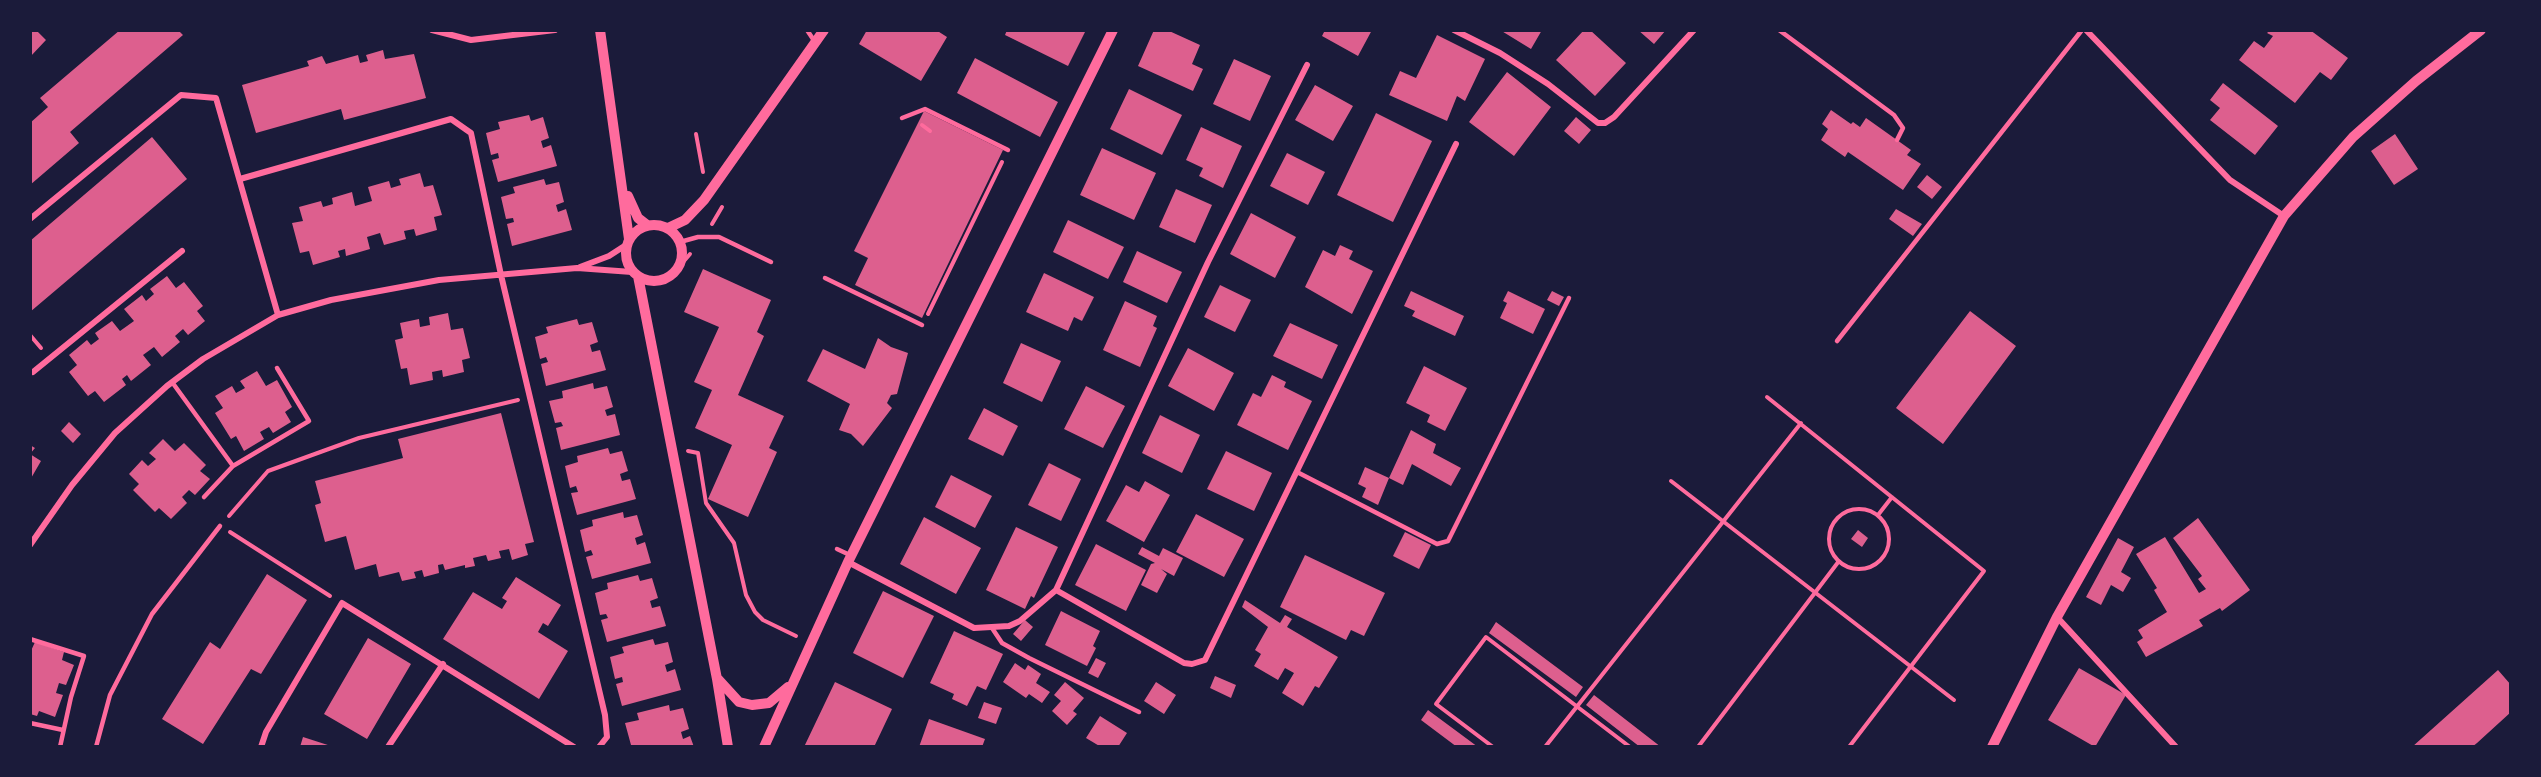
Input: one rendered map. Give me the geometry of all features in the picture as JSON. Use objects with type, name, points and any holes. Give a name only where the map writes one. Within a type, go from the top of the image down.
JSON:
[{"type":"street","points":[[432,30],[471,40],[555,30]]},
{"type":"street","points":[[600,30],[621,173],[628,242],[626,259],[635,274],[717,679],[728,747]]},
{"type":"street","points":[[577,268],[609,256],[628,242],[633,232],[647,225],[668,228],[685,220],[704,200],[824,30]]},
{"type":"street","points":[[764,747],[850,559],[1113,30]]},
{"type":"street","points":[[1454,30],[1500,53],[1548,84],[1598,123],[1605,123],[1614,117],[1694,30]]},
{"type":"street","points":[[2084,30],[2230,180],[2284,216]]},
{"type":"street","points":[[1992,747],[2057,617],[2284,216],[2353,137],[2416,81],[2481,30]]},
{"type":"street","points":[[850,559],[974,628],[992,628],[1020,621],[1056,590],[1208,262],[1307,65]]},
{"type":"street","points":[[30,219],[181,95],[216,98],[278,315]]},
{"type":"street","points":[[240,179],[451,120],[471,133],[501,275],[606,715],[607,737],[599,747]]},
{"type":"street","points":[[1056,590],[1184,663],[1205,660],[1456,144]]},
{"type":"street","points":[[621,173],[634,211],[647,225]]},
{"type":"street","points":[[30,545],[72,485],[108,441],[172,382],[231,342],[278,315],[389,288],[439,280],[577,268],[635,274],[655,281],[672,275],[681,260],[680,242],[668,228]]},
{"type":"street","points":[[33,372],[182,251]]},
{"type":"street","points":[[261,747],[266,732],[342,603],[574,747]]},
{"type":"street","points":[[2057,617],[2176,747]]},
{"type":"street","points":[[388,747],[443,664]]},
{"type":"street","points":[[717,679],[739,702],[752,705],[769,703],[791,684]]},
{"type":"lane","points":[[807,30],[815,42]]},
{"type":"lane","points":[[1779,30],[1894,115],[1903,128],[1897,140]]},
{"type":"lane","points":[[1837,341],[2084,30]]},
{"type":"lane","points":[[902,118],[925,109],[1008,150]]},
{"type":"lane","points":[[680,242],[698,237],[719,237],[771,262]]},
{"type":"lane","points":[[825,278],[922,325]]},
{"type":"lane","points":[[1297,472],[1437,544],[1448,541],[1569,298]]},
{"type":"lane","points":[[204,497],[233,466],[309,422],[277,368]]},
{"type":"lane","points":[[172,382],[233,466]]},
{"type":"lane","points":[[96,747],[110,695],[152,614],[220,526]]},
{"type":"lane","points":[[837,549],[850,559]]},
{"type":"lane","points":[[992,628],[1002,643],[1139,712]]},
{"type":"lane","points":[[30,639],[84,656],[60,747]]},
{"type":"lane","points":[[30,723],[63,730]]},
{"type":"path","points":[[696,134],[704,175]]},
{"type":"path","points":[[922,325],[1008,150]]},
{"type":"path","points":[[342,603],[220,526],[268,471],[359,438],[530,397]]},
{"type":"path","points":[[1767,397],[1984,571],[1849,747]]},
{"type":"path","points":[[1545,747],[1801,423]]},
{"type":"path","points":[[671,454],[690,450],[698,453],[706,503],[734,543],[746,595],[756,612],[763,620],[810,643]]},
{"type":"path","points":[[1671,481],[1954,700]]},
{"type":"path","points":[[1878,515],[1892,497]]},
{"type":"path","points":[[1859,509],[1878,515],[1884,523],[1889,541],[1881,558],[1874,564],[1856,569],[1839,561],[1829,543],[1830,533],[1840,516],[1859,509]]},
{"type":"path","points":[[1698,747],[1839,561]]},
{"type":"path","points":[[1493,747],[1436,704],[1486,637],[1630,747]]},
{"type":"building","points":[[30,30],[36,30],[46,40],[30,57]]},
{"type":"building","points":[[120,30],[178,30],[183,35],[70,132],[79,143],[30,185],[30,123],[48,107],[40,98]]},
{"type":"building","points":[[867,30],[936,30],[947,37],[921,81],[859,44]]},
{"type":"building","points":[[1007,30],[1086,30],[1068,66],[1005,35]]},
{"type":"building","points":[[1154,30],[1167,30],[1200,45],[1192,64],[1203,69],[1193,91],[1138,66]]},
{"type":"building","points":[[1325,30],[1372,30],[1358,56],[1322,36]]},
{"type":"building","points":[[1500,30],[1542,30],[1531,49]]},
{"type":"building","points":[[1584,30],[1590,30],[1626,63],[1595,96],[1556,60]]},
{"type":"building","points":[[1638,30],[1666,30],[1654,44]]},
{"type":"building","points":[[2270,30],[2310,30],[2348,58],[2331,80],[2320,72],[2295,103],[2239,60],[2254,41],[2264,48],[2273,36],[2267,33]]},
{"type":"building","points":[[1437,35],[1485,59],[1465,101],[1457,96],[1447,121],[1389,95],[1400,71],[1416,78]]},
{"type":"building","points":[[383,50],[385,59],[414,54],[426,98],[344,120],[341,109],[256,133],[242,85],[309,66],[307,61],[322,56],[326,64],[358,55],[360,63],[368,61],[366,55]]},
{"type":"building","points":[[975,58],[1058,102],[1040,137],[957,93]]},
{"type":"building","points":[[1234,59],[1271,76],[1250,121],[1213,104]]},
{"type":"building","points":[[1507,72],[1551,107],[1514,156],[1469,122]]},
{"type":"building","points":[[2223,83],[2278,126],[2255,155],[2210,120],[2220,108],[2210,100]]},
{"type":"building","points":[[1315,85],[1353,106],[1333,141],[1295,120]]},
{"type":"building","points":[[1129,89],[1182,115],[1162,155],[1110,129]]},
{"type":"building","points":[[1831,110],[1851,124],[1853,122],[1860,127],[1866,118],[1911,150],[1907,155],[1921,164],[1903,190],[1848,152],[1845,157],[1821,140],[1828,129],[1822,124]]},
{"type":"building","points":[[924,111],[1003,150],[922,318],[855,285],[868,258],[854,251]]},
{"type":"building","points":[[1376,113],[1432,141],[1393,222],[1337,195]]},
{"type":"building","points":[[529,115],[531,121],[543,117],[549,138],[541,141],[543,148],[551,145],[557,166],[498,182],[492,160],[499,158],[498,153],[491,155],[486,133],[500,129],[498,122]]},
{"type":"building","points":[[1576,117],[1591,130],[1579,144],[1564,131]]},
{"type":"building","points":[[1201,127],[1242,146],[1223,188],[1199,176],[1203,168],[1186,160]]},
{"type":"building","points":[[2395,134],[2418,169],[2394,185],[2371,151]]},
{"type":"building","points":[[152,137],[187,179],[30,312],[30,241]]},
{"type":"building","points":[[1102,148],[1156,173],[1134,220],[1080,195]]},
{"type":"building","points":[[1287,153],[1325,172],[1308,205],[1270,186]]},
{"type":"building","points":[[420,173],[424,187],[433,185],[442,215],[434,217],[437,230],[416,236],[414,229],[404,231],[406,239],[384,245],[380,233],[367,237],[370,249],[346,256],[345,249],[338,251],[340,257],[313,265],[309,251],[300,253],[292,223],[303,221],[299,207],[321,201],[323,207],[333,204],[332,198],[352,192],[355,206],[372,201],[368,187],[389,181],[391,188],[401,185],[399,179]]},
{"type":"building","points":[[1927,175],[1942,187],[1932,199],[1917,187]]},
{"type":"building","points":[[544,179],[546,185],[559,182],[564,202],[556,205],[558,212],[566,209],[572,230],[512,246],[507,224],[514,222],[513,218],[506,219],[501,197],[515,193],[513,187]]},
{"type":"building","points":[[1176,189],[1212,205],[1195,243],[1159,227]]},
{"type":"building","points":[[1896,209],[1922,224],[1913,236],[1889,219]]},
{"type":"building","points":[[1251,213],[1296,237],[1275,278],[1230,254]]},
{"type":"building","points":[[1068,220],[1124,247],[1108,279],[1053,252]]},
{"type":"building","points":[[1340,245],[1353,251],[1349,259],[1373,271],[1352,314],[1305,287],[1323,250],[1335,256]]},
{"type":"building","points":[[1137,251],[1182,272],[1167,303],[1123,282]]},
{"type":"building","points":[[703,269],[771,300],[757,332],[764,336],[738,395],[784,416],[769,448],[777,452],[748,517],[708,499],[732,445],[695,428],[712,390],[694,382],[719,327],[684,312]]},
{"type":"building","points":[[1044,273],[1094,297],[1082,321],[1074,317],[1068,331],[1026,312]]},
{"type":"building","points":[[167,276],[176,288],[184,282],[203,306],[197,311],[205,321],[188,335],[183,329],[175,336],[180,342],[162,357],[154,347],[143,355],[151,365],[131,381],[127,375],[122,379],[126,385],[104,402],[95,391],[88,396],[69,372],[77,365],[69,355],[87,340],[91,345],[99,339],[95,333],[112,321],[120,331],[134,321],[124,309],[142,295],[146,301],[154,294],[150,289]]},
{"type":"building","points":[[1220,285],[1251,300],[1235,332],[1204,317]]},
{"type":"building","points":[[1411,291],[1464,316],[1455,336],[1412,316],[1415,311],[1404,306]]},
{"type":"building","points":[[1508,291],[1545,309],[1533,334],[1500,318],[1507,303],[1503,301]]},
{"type":"building","points":[[1552,291],[1564,297],[1559,306],[1547,300]]},
{"type":"building","points":[[1125,301],[1157,316],[1153,326],[1157,328],[1140,367],[1103,350]]},
{"type":"building","points":[[1970,311],[2016,346],[1943,444],[1896,408]]},
{"type":"building","points":[[448,313],[451,330],[463,328],[470,358],[462,360],[464,372],[443,377],[442,370],[432,372],[433,380],[410,385],[407,368],[401,369],[395,340],[403,338],[400,323],[419,319],[420,327],[430,325],[429,317]]},
{"type":"building","points":[[577,319],[579,325],[592,322],[598,342],[590,345],[592,352],[600,350],[606,370],[546,386],[541,364],[548,362],[546,357],[540,359],[535,337],[548,333],[546,327]]},
{"type":"building","points":[[1290,323],[1338,345],[1322,379],[1273,356]]},
{"type":"building","points":[[878,338],[891,347],[908,353],[897,394],[891,395],[887,403],[892,408],[863,446],[851,434],[839,430],[850,404],[807,381],[823,349],[865,369]]},
{"type":"building","points":[[1021,343],[1061,361],[1042,402],[1003,383]]},
{"type":"building","points":[[1188,348],[1234,373],[1214,411],[1168,386]]},
{"type":"building","points":[[1424,366],[1467,388],[1445,431],[1427,422],[1430,415],[1406,403]]},
{"type":"building","points":[[257,371],[266,386],[277,380],[292,407],[285,412],[291,422],[273,433],[269,427],[260,432],[264,439],[244,451],[236,436],[231,439],[215,413],[223,408],[215,396],[232,386],[236,393],[245,388],[240,381]]},
{"type":"building","points":[[1272,375],[1286,382],[1284,387],[1312,401],[1288,450],[1237,425],[1253,393],[1261,397]]},
{"type":"building","points":[[593,383],[594,389],[607,386],[613,407],[605,410],[607,416],[615,414],[620,435],[561,450],[556,428],[563,426],[561,422],[555,423],[549,401],[563,398],[562,391]]},
{"type":"building","points":[[1086,386],[1125,406],[1103,448],[1064,429]]},
{"type":"building","points":[[984,408],[1018,426],[1003,456],[968,439]]},
{"type":"building","points":[[501,413],[534,542],[525,544],[528,555],[512,560],[509,549],[499,551],[501,558],[488,561],[486,555],[473,558],[475,566],[465,568],[465,565],[445,570],[443,564],[438,565],[439,573],[424,577],[422,570],[414,572],[416,578],[402,581],[399,572],[379,577],[376,564],[355,570],[346,536],[325,542],[315,505],[321,503],[315,481],[403,458],[398,439]]},
{"type":"building","points":[[1160,415],[1200,435],[1182,473],[1142,453]]},
{"type":"building","points":[[69,422],[81,434],[73,443],[61,431]]},
{"type":"building","points":[[1411,430],[1436,444],[1433,453],[1461,468],[1451,486],[1412,464],[1403,485],[1389,478]]},
{"type":"building","points":[[163,439],[175,451],[184,443],[206,465],[200,471],[210,479],[195,495],[189,490],[182,497],[187,503],[171,519],[159,508],[155,512],[133,490],[139,484],[129,474],[142,460],[148,466],[156,459],[149,453]]},
{"type":"building","points":[[608,448],[610,454],[622,451],[628,471],[620,474],[622,481],[630,479],[636,499],[577,515],[571,493],[578,492],[576,486],[570,488],[565,466],[578,462],[577,456]]},
{"type":"building","points":[[1226,451],[1272,473],[1254,511],[1207,489]]},
{"type":"building","points":[[30,454],[41,461],[30,480]]},
{"type":"building","points":[[1049,463],[1081,479],[1061,521],[1028,505]]},
{"type":"building","points":[[1365,467],[1389,478],[1378,505],[1362,497],[1366,488],[1358,484]]},
{"type":"building","points":[[951,475],[992,496],[975,528],[935,507]]},
{"type":"building","points":[[1145,481],[1170,495],[1144,542],[1106,521],[1126,485],[1139,492]]},
{"type":"building","points":[[623,512],[624,518],[637,515],[643,535],[635,538],[637,545],[645,542],[651,563],[592,579],[586,557],[593,555],[591,550],[585,552],[580,530],[593,526],[592,520]]},
{"type":"building","points":[[1196,514],[1244,539],[1224,577],[1176,552]]},
{"type":"building","points":[[924,517],[981,548],[956,594],[900,564]]},
{"type":"building","points":[[2198,518],[2250,590],[2222,611],[2220,608],[2199,620],[2203,626],[2146,657],[2137,642],[2143,638],[2138,630],[2167,612],[2154,590],[2157,588],[2136,554],[2165,537],[2199,593],[2206,589],[2198,579],[2202,576],[2173,538]]},
{"type":"building","points":[[1016,527],[1058,547],[1034,598],[1031,596],[1025,609],[986,590]]},
{"type":"building","points":[[1858,530],[1868,538],[1862,547],[1851,539]]},
{"type":"building","points":[[1405,532],[1431,545],[1419,569],[1393,556]]},
{"type":"building","points":[[2118,538],[2134,547],[2121,572],[2131,578],[2123,592],[2111,585],[2101,605],[2086,597]]},
{"type":"building","points":[[1096,544],[1146,570],[1126,611],[1075,585]]},
{"type":"building","points":[[1142,547],[1159,556],[1163,548],[1183,558],[1174,576],[1161,569],[1167,574],[1157,593],[1141,585],[1151,564],[1155,563],[1138,554]]},
{"type":"building","points":[[1305,555],[1385,593],[1364,636],[1351,630],[1346,640],[1280,607]]},
{"type":"building","points":[[267,574],[307,600],[261,674],[251,669],[203,744],[162,719],[210,642],[220,649]]},
{"type":"building","points":[[638,575],[640,581],[652,578],[658,598],[650,601],[652,608],[660,606],[666,626],[607,642],[601,620],[608,618],[606,614],[600,615],[595,593],[608,589],[607,583]]},
{"type":"building","points":[[516,577],[561,605],[548,626],[543,623],[538,632],[568,651],[539,699],[443,639],[473,592],[502,609],[507,601],[502,598]]},
{"type":"building","points":[[883,591],[934,616],[903,678],[853,653]]},
{"type":"building","points":[[1245,600],[1280,623],[1285,615],[1292,619],[1287,627],[1338,657],[1319,688],[1315,686],[1303,706],[1282,693],[1294,673],[1285,668],[1278,680],[1254,666],[1261,654],[1255,650],[1268,627],[1242,607]]},
{"type":"building","points":[[1061,611],[1100,631],[1093,646],[1096,648],[1087,666],[1045,645]]},
{"type":"building","points":[[1025,620],[1033,627],[1021,641],[1013,634]]},
{"type":"building","points":[[1496,622],[1583,687],[1576,697],[1489,633]]},
{"type":"building","points":[[954,631],[1003,654],[986,690],[977,686],[967,706],[952,699],[954,694],[930,683]]},
{"type":"building","points":[[368,638],[411,664],[367,739],[324,714]]},
{"type":"building","points":[[653,639],[655,645],[668,642],[673,662],[665,665],[667,672],[675,669],[681,690],[622,706],[616,684],[623,682],[622,677],[615,679],[610,657],[624,653],[622,647]]},
{"type":"building","points":[[35,642],[64,652],[62,660],[74,665],[66,685],[59,683],[56,693],[63,695],[55,717],[39,711],[37,716],[30,714],[30,653]]},
{"type":"building","points":[[1096,658],[1106,663],[1098,678],[1088,673]]},
{"type":"building","points":[[1015,663],[1025,670],[1028,665],[1041,674],[1036,683],[1050,692],[1042,703],[1029,694],[1026,698],[1003,682]]},
{"type":"building","points":[[2079,668],[2126,695],[2095,747],[2048,720]]},
{"type":"building","points":[[2498,670],[2511,685],[2511,712],[2477,743],[2472,747],[2412,747]]},
{"type":"building","points":[[1215,676],[1236,685],[1231,698],[1210,688]]},
{"type":"building","points":[[835,682],[892,709],[874,747],[804,747]]},
{"type":"building","points":[[1065,682],[1084,698],[1073,711],[1077,714],[1067,725],[1052,711],[1061,701],[1054,695]]},
{"type":"building","points":[[1156,682],[1176,695],[1164,714],[1144,701]]},
{"type":"building","points":[[1594,695],[1661,747],[1640,747],[1586,705]]},
{"type":"building","points":[[984,702],[1002,708],[996,724],[978,718]]},
{"type":"building","points":[[669,705],[670,711],[683,708],[689,729],[681,732],[683,739],[690,736],[694,747],[631,745],[625,723],[639,720],[637,713]]},
{"type":"building","points":[[1428,710],[1478,747],[1457,747],[1421,720]]},
{"type":"building","points":[[1100,716],[1127,733],[1118,747],[1101,747],[1086,738]]},
{"type":"building","points":[[929,719],[985,739],[982,747],[919,747]]},
{"type":"building","points":[[303,737],[334,747],[300,747]]}]
